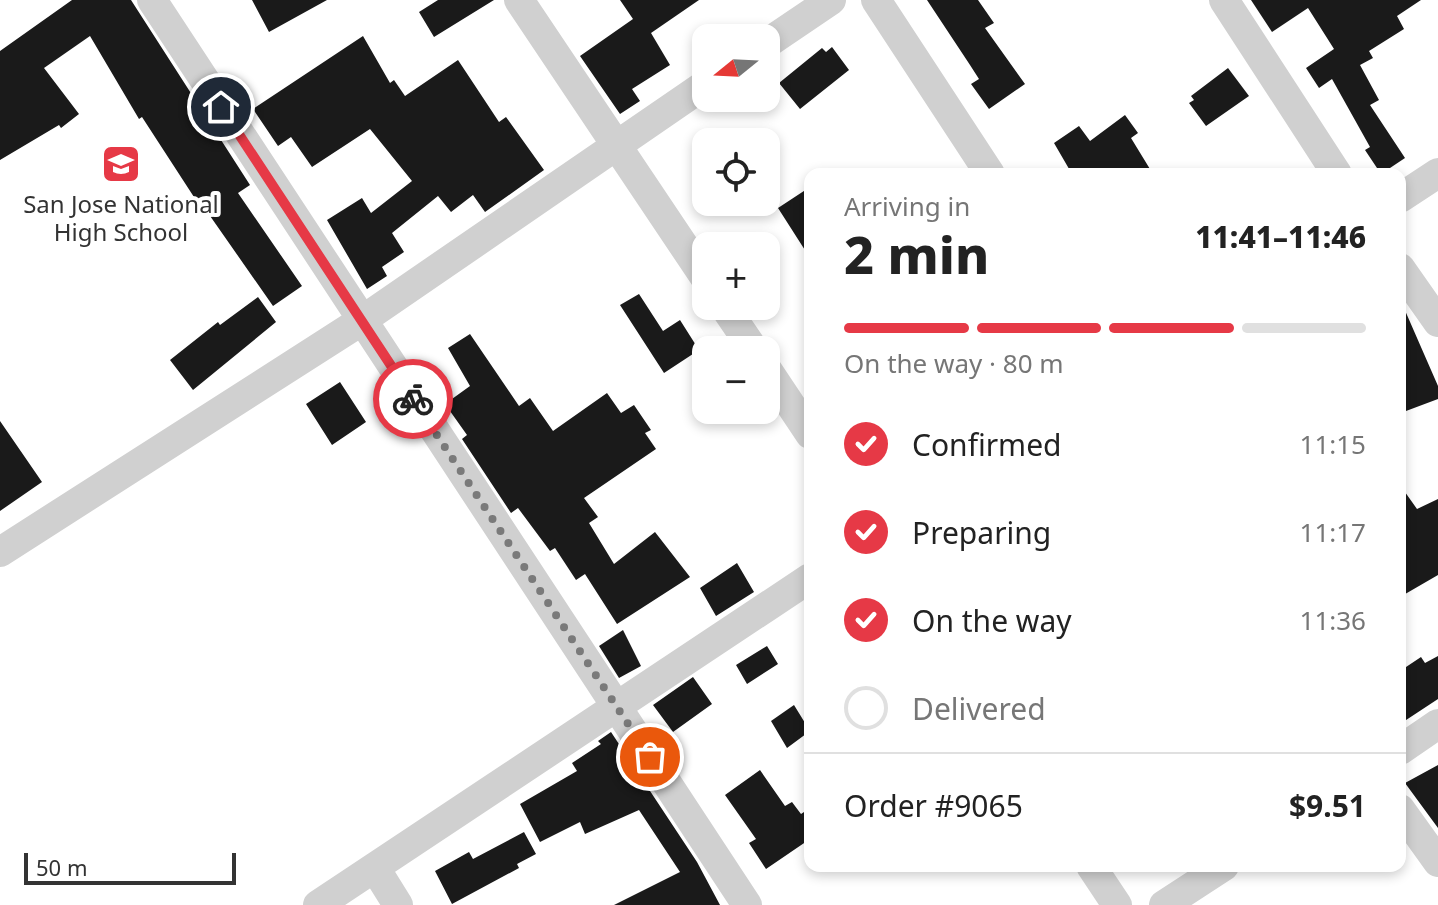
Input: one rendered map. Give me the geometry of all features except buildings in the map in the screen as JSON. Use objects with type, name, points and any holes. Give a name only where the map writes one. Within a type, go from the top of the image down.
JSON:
[{"type":"street","points":[[152,0],[747,905]]},
{"type":"street","points":[[519,0],[692,258]]},
{"type":"street","points":[[780,35],[831,0]]},
{"type":"street","points":[[876,0],[986,168]]},
{"type":"street","points":[[1224,0],[1333,168]]},
{"type":"street","points":[[0,552],[361,321],[692,93]]},
{"type":"street","points":[[1406,194],[1438,173]]},
{"type":"street","points":[[1406,277],[1438,322]]},
{"type":"street","points":[[780,389],[804,425]]},
{"type":"street","points":[[318,905],[804,582]]},
{"type":"street","points":[[1406,746],[1438,724]]},
{"type":"street","points":[[1406,817],[1438,862]]},
{"type":"street","points":[[375,868],[398,905]]},
{"type":"street","points":[[1095,872],[1117,905]]},
{"type":"street","points":[[1164,905],[1215,872]]},
{"type":"way so far","points":[[413,399],[650,757]]},
{"type":"place","name":"San Jose National High School","points":[[121,164]]},
{"type":"route","points":[[221,107],[413,399]]}]
